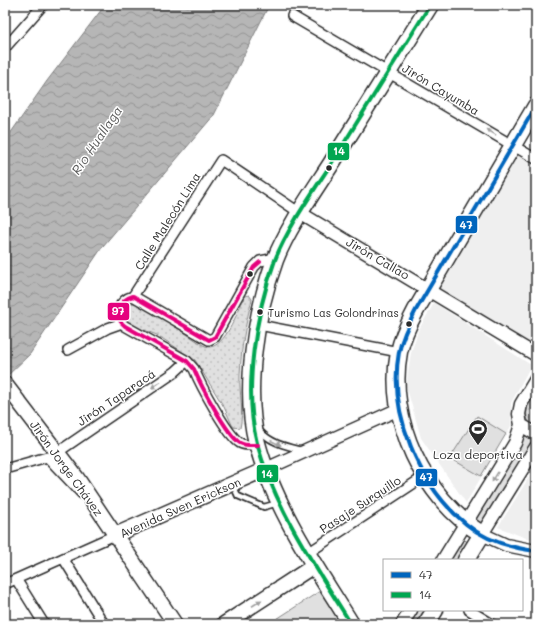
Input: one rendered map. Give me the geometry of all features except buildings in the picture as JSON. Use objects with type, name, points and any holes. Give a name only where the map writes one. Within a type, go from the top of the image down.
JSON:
[{"type":"highway","points":[[351,624],[311,559],[281,502],[266,469],[253,424],[251,388],[253,362],[265,290],[276,258],[300,213],[430,5]]},
{"type":"highway","points":[[467,559],[482,534],[466,524],[447,505],[426,476],[416,458],[399,409],[397,383],[399,352],[404,334],[428,288],[536,106]]},
{"type":"highway","points":[[426,624],[434,611]]},
{"type":"main road","name":"Jirón Jorge Chávez","points":[[8,388],[58,452],[175,624]]},
{"type":"main road","name":"Avenida Sven Erickson","points":[[115,535],[266,469]]},
{"type":"main road","points":[[224,624],[311,559]]},
{"type":"street","points":[[5,48],[43,5]]},
{"type":"street","name":"Jirón Cayumba","points":[[292,16],[536,159]]},
{"type":"street","name":"Jirón Callao","points":[[221,160],[300,213],[428,288],[536,354]]},
{"type":"street","name":"Calle Malecón Lima","points":[[122,324],[119,319],[119,305],[126,298],[133,296],[221,160]]},
{"type":"street","points":[[133,296],[209,340],[215,337],[254,267],[260,261],[276,258]]},
{"type":"street","points":[[68,350],[108,328],[122,324],[187,361],[239,443],[246,446],[258,445]]},
{"type":"street","points":[[259,325],[399,352]]},
{"type":"street","name":"Jirón Taparacá","points":[[58,452],[175,372],[187,361]]},
{"type":"street","points":[[444,559],[515,443],[521,425],[519,414],[521,404],[536,379]]},
{"type":"street","name":"Avenida Sven Erickson","points":[[266,469],[399,409]]},
{"type":"street","points":[[521,425],[536,434]]},
{"type":"street","points":[[536,447],[482,534],[506,545],[536,551]]},
{"type":"street","points":[[5,469],[46,457],[99,513]]},
{"type":"street","name":"Pasaje Surquillo","points":[[311,559],[426,476]]},
{"type":"street","name":"Avenida Sven Erickson","points":[[5,584],[115,535]]},
{"type":"street","points":[[62,558],[104,624]]},
{"type":"street","points":[[16,579],[44,624]]},
{"type":"street","points":[[402,624],[410,611]]},
{"type":"street","points":[[471,611],[492,624]]},
{"type":"lane","points":[[253,424],[266,438],[277,444],[305,451]]},
{"type":"lane","points":[[232,484],[238,496],[264,507],[281,502]]},
{"type":"shaded area","points":[[515,154],[536,166],[536,347],[434,287]]},
{"type":"shaded area","points":[[249,295],[252,299],[247,318],[241,366],[240,382],[242,416],[240,428],[233,427],[224,407],[195,360],[157,335],[133,326],[127,321],[123,308],[132,303],[143,305],[203,345],[210,347],[217,344],[229,330],[245,296]]},
{"type":"shaded area","points":[[434,303],[531,365],[511,403],[511,426],[466,503],[421,438],[406,385],[411,353],[418,331]]},
{"type":"shaded area","points":[[536,388],[536,428],[528,420],[527,410],[528,404]]},
{"type":"shaded area","name":"Loza deportiva","points":[[477,416],[506,434],[481,476],[450,458]]},
{"type":"shaded area","points":[[522,437],[529,437],[532,444],[481,524],[475,520],[474,516]]},
{"type":"shaded area","points":[[536,466],[536,539],[526,538],[498,527]]},
{"type":"shaded area","points":[[463,539],[468,542],[460,559],[449,559],[459,542]]},
{"type":"shaded area","points":[[320,591],[341,624],[269,624]]},
{"type":"shaded area","points":[[416,611],[429,611],[421,624],[408,624]]},
{"type":"water","name":"Río Huallaga","points":[[105,5],[269,5],[214,115],[103,246],[30,354],[5,378],[5,141],[47,81]]},
{"type":"transit line","name":"14","points":[[351,624],[285,514],[274,491],[257,443],[251,399],[257,327],[268,281],[275,260],[286,236],[430,5]]},
{"type":"transit line","name":"47","points":[[536,106],[413,315],[400,346],[397,375],[398,399],[403,423],[421,469],[434,490],[449,508],[473,530],[481,535],[517,548],[536,551]]},
{"type":"transit line","name":"97","points":[[258,445],[244,445],[240,443],[228,430],[214,409],[194,369],[187,361],[125,326],[121,322],[118,313],[124,301],[133,296],[209,340],[215,337],[254,267],[260,262]]},
{"type":"place","name":"Turismo Las Golondrinas","points":[[260,312]]},
{"type":"place","name":"Loza deportiva","points":[[478,446]]}]
